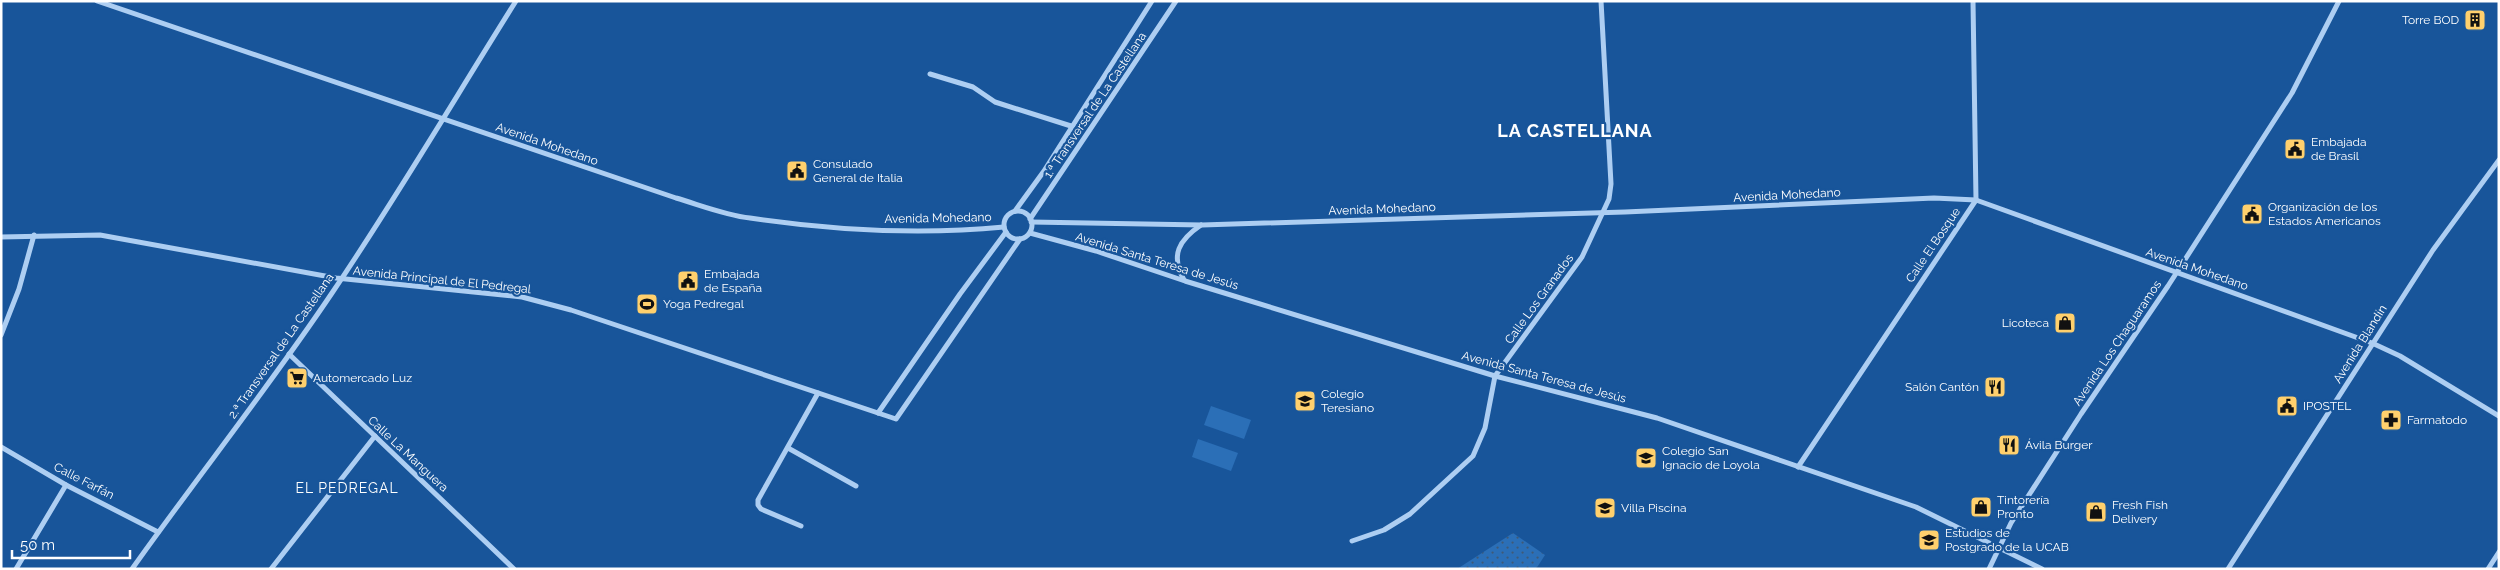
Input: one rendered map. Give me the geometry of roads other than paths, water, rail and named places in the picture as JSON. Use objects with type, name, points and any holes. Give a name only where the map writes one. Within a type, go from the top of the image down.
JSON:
[{"type":"street","name":"Avenida Mohedano","points":[[98,1],[676,198],[748,218],[897,230],[1005,230]]},
{"type":"street","name":"2.ª Transversal de La Castellana","points":[[132,569],[342,279],[390,206],[441,119],[516,1]]},
{"type":"street","name":"1.ª Transversal de La Castellana","points":[[878,413],[1005,230],[1008,215],[1015,212],[1044,171],[1152,1]]},
{"type":"street","name":"1.ª Transversal de La Castellana","points":[[1030,232],[1031,220],[1176,1]]},
{"type":"street","name":"Calle Los Granados","points":[[1352,541],[1384,530],[1410,514],[1473,456],[1485,428],[1495,376],[1582,257],[1604,212],[1609,199],[1611,184],[1601,1]]},
{"type":"street","name":"Calle El Bosque","points":[[1798,467],[1954,229],[1976,200],[1972,1]]},
{"type":"street","name":"Avenida Los Chaguaramos","points":[[1989,569],[1998,547],[2081,414],[2176,273],[2292,93],[2339,1]]},
{"type":"street","points":[[930,74],[974,87],[995,102],[1071,126]]},
{"type":"street","name":"Avenida Blandín","points":[[2228,569],[2272,504],[2372,343],[2433,250],[2499,160]]},
{"type":"street","name":"Avenida Mohedano","points":[[1031,220],[1202,225],[1604,212],[1934,198],[1976,200],[2372,343],[2400,356],[2499,416]]},
{"type":"street","points":[[1015,212],[1024,213],[1031,220]]},
{"type":"street","points":[[1185,280],[1178,269],[1179,247],[1188,235],[1202,225]]},
{"type":"street","points":[[1005,230],[1012,238],[1020,239],[1030,232]]},
{"type":"street","name":"Avenida Santa Teresa de Jesús","points":[[1030,232],[1495,376],[1657,418],[1916,507],[2042,569]]},
{"type":"street","points":[[1,335],[19,289],[34,235]]},
{"type":"street","name":"Avenida Principal de El Pedregal","points":[[1,237],[100,235],[342,279],[522,297],[572,310],[896,419],[1020,239]]},
{"type":"street","name":"Calle La Manguera","points":[[289,354],[514,569]]},
{"type":"street","points":[[801,526],[761,509],[758,505],[758,500],[818,393]]},
{"type":"street","points":[[271,569],[375,436]]},
{"type":"street","name":"Calle Farfán","points":[[1,446],[66,485],[158,532]]},
{"type":"street","points":[[788,448],[856,486]]},
{"type":"street","points":[[16,569],[66,485]]},
{"type":"street","points":[[2488,569],[2499,552]]},
{"type":"place","name":"Torre BOD","points":[[2475,20]]},
{"type":"place","name":"Embajada de Brasil","points":[[2295,149]]},
{"type":"place","name":"Consulado General de Italia","points":[[797,171]]},
{"type":"place","name":"Organización de los Estados Americanos","points":[[2252,214]]},
{"type":"place","name":"Embajada de España","points":[[688,281]]},
{"type":"place","name":"Yoga Pedregal","points":[[647,304]]},
{"type":"place","name":"Licoteca","points":[[2065,323]]},
{"type":"place","name":"Automercado Luz","points":[[297,378]]},
{"type":"place","name":"Salón Cantón","points":[[1995,387]]},
{"type":"place","name":"Colegio Teresiano","points":[[1305,401]]},
{"type":"place","name":"IPOSTEL","points":[[2287,406]]},
{"type":"place","name":"Farmatodo","points":[[2391,420]]},
{"type":"place","name":"Ávila Burger","points":[[2009,445]]},
{"type":"place","name":"Colegio San Ignacio de Loyola","points":[[1646,458]]},
{"type":"place","name":"Tintorería Pronto","points":[[1981,507]]},
{"type":"place","name":"Villa Piscina","points":[[1605,508]]},
{"type":"place","name":"Fresh Fish Delivery","points":[[2096,512]]},
{"type":"place","name":"Estudios de Postgrado de la UCAB","points":[[1929,540]]},
{"type":"district","name":"LA CASTELLANA","points":[[1575,131]]},
{"type":"district","name":"EL PEDREGAL","points":[[347,488]]}]
